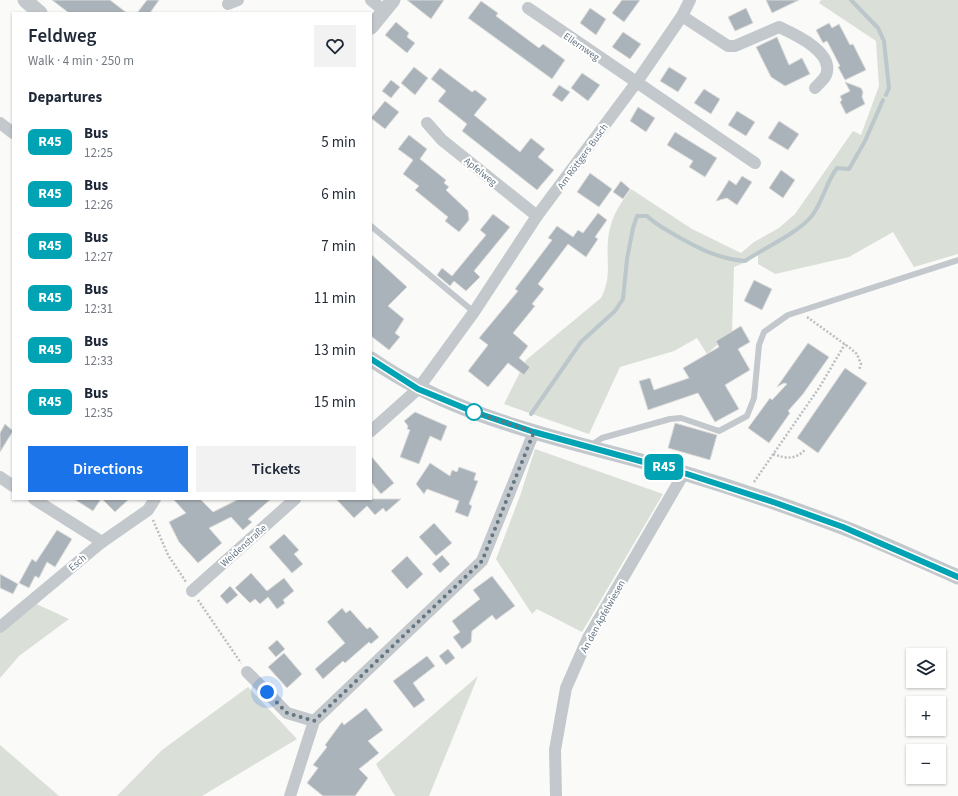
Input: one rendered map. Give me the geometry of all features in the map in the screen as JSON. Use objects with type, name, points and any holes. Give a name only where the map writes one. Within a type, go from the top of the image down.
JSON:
[{"type":"street","points":[[25,0],[39,12]]},
{"type":"street","points":[[371,0],[388,6],[372,26]]},
{"type":"street","name":"Am Röttgers Busch","points":[[418,389],[474,312],[537,216],[636,83],[682,16],[690,0]]},
{"type":"street","name":"Ellernweg","points":[[528,8],[755,163]]},
{"type":"street","points":[[682,16],[728,46],[735,46],[779,27],[808,42],[824,58],[827,65],[826,76],[815,88]]},
{"type":"street","points":[[0,123],[12,132]]},
{"type":"street","name":"Apfelweg","points":[[427,123],[442,140],[537,216]]},
{"type":"street","points":[[372,360],[418,389],[474,412],[534,432],[684,473],[747,494],[843,527],[958,577]]},
{"type":"street","points":[[372,430],[418,389]]},
{"type":"street","points":[[290,796],[314,721],[482,561],[534,432]]},
{"type":"street","name":"An den Apfelwiesen","points":[[556,796],[555,750],[566,688],[588,638],[684,473]]},
{"type":"street","points":[[0,477],[12,485]]},
{"type":"street","points":[[36,500],[102,542]]},
{"type":"street","name":"Esch","points":[[0,627],[102,542],[148,510],[154,500]]},
{"type":"street","name":"Weidenstraße","points":[[192,591],[294,500]]},
{"type":"street","points":[[247,672],[287,713],[314,721]]},
{"type":"lane","points":[[372,227],[474,312]]},
{"type":"lane","points":[[589,447],[602,438],[670,419],[681,418],[719,431],[747,416],[754,398],[759,345],[764,332],[788,315],[958,260]]},
{"type":"path","points":[[799,311],[845,344],[860,360],[861,364],[859,370]]},
{"type":"path","points":[[747,494],[823,382],[845,344]]},
{"type":"path","points":[[773,454],[785,458],[794,458],[806,449]]},
{"type":"path","points":[[148,510],[168,555],[247,672]]},
{"type":"shaded area","points":[[821,0],[958,0],[958,254],[914,267],[893,232],[849,257],[775,274],[758,264],[758,253],[746,262],[734,267],[732,332],[716,341],[718,344],[707,354],[697,338],[674,351],[620,367],[589,434],[504,404],[526,360],[601,298],[608,276],[608,240],[611,225],[619,207],[631,189],[692,229],[741,253],[754,242],[779,228],[795,214],[853,131],[861,135],[879,86],[876,41],[819,3]]},
{"type":"shaded area","points":[[535,449],[663,494],[582,632],[537,609],[532,614],[496,559],[520,496]]},
{"type":"shaded area","points":[[30,601],[69,619],[19,656],[0,678],[0,626]]},
{"type":"shaded area","points":[[478,676],[429,796],[395,796],[376,764]]},
{"type":"shaded area","points":[[248,687],[297,739],[202,796],[117,796],[162,750]]},
{"type":"shaded area","points":[[0,745],[59,796],[0,796]]},
{"type":"building","points":[[52,0],[110,0],[126,12],[68,12]]},
{"type":"building","points":[[147,0],[159,0],[151,12],[138,12]]},
{"type":"building","points":[[407,0],[444,0],[431,19]]},
{"type":"building","points":[[622,0],[640,0],[624,22],[612,13]]},
{"type":"building","points":[[766,0],[799,0],[772,13]]},
{"type":"building","points":[[481,1],[498,13],[496,16],[539,48],[543,44],[565,60],[552,79],[468,18]]},
{"type":"building","points":[[590,8],[606,19],[596,35],[580,23]]},
{"type":"building","points":[[746,8],[753,23],[735,31],[728,17]]},
{"type":"building","points":[[396,22],[409,33],[407,37],[415,43],[407,53],[385,35]]},
{"type":"building","points":[[829,23],[832,28],[839,24],[850,45],[853,44],[866,70],[845,80],[838,67],[840,66],[827,41],[823,43],[816,30]]},
{"type":"building","points":[[623,32],[641,44],[630,59],[612,47]]},
{"type":"building","points":[[777,37],[789,65],[802,58],[810,74],[785,86],[771,77],[756,47]]},
{"type":"building","points":[[414,67],[428,78],[415,95],[401,83]]},
{"type":"building","points":[[669,67],[687,78],[678,92],[660,81]]},
{"type":"building","points":[[440,68],[472,92],[475,90],[487,99],[474,115],[520,152],[531,138],[545,149],[538,157],[554,170],[537,190],[462,131],[467,124],[438,101],[446,91],[431,79]]},
{"type":"building","points":[[582,73],[600,85],[588,101],[571,88]]},
{"type":"building","points":[[391,80],[400,87],[391,98],[382,91]]},
{"type":"building","points":[[845,82],[861,88],[863,92],[862,97],[865,104],[846,114],[840,102],[842,100],[840,96],[850,91]]},
{"type":"building","points":[[559,85],[570,92],[562,102],[552,95]]},
{"type":"building","points":[[704,89],[720,99],[711,114],[694,103]]},
{"type":"building","points":[[385,101],[399,112],[385,129],[372,119]]},
{"type":"building","points":[[638,107],[655,118],[646,132],[630,121]]},
{"type":"building","points":[[737,111],[755,122],[746,136],[728,125]]},
{"type":"building","points":[[779,121],[799,134],[788,150],[768,138]]},
{"type":"building","points":[[675,132],[717,158],[705,177],[689,167],[693,161],[667,145]]},
{"type":"building","points":[[409,135],[427,149],[420,159],[446,180],[444,183],[449,187],[446,190],[468,211],[469,220],[459,232],[445,221],[448,217],[415,190],[419,186],[403,174],[413,160],[398,149]]},
{"type":"building","points":[[781,170],[795,180],[783,198],[769,188]]},
{"type":"building","points":[[590,173],[612,189],[599,207],[577,192]]},
{"type":"building","points":[[742,176],[752,182],[737,205],[727,198],[716,201],[729,180],[736,185]]},
{"type":"building","points":[[621,181],[630,189],[623,199],[613,192]]},
{"type":"building","points":[[598,213],[607,220],[595,237],[598,239],[586,257],[568,244],[538,284],[544,289],[532,304],[535,306],[513,333],[528,346],[519,358],[530,367],[524,375],[508,363],[488,387],[468,371],[488,345],[479,338],[518,291],[515,289],[552,240],[548,238],[557,226],[573,237],[578,230],[583,233]]},
{"type":"building","points":[[493,214],[510,227],[474,271],[480,277],[466,291],[454,281],[450,286],[437,275],[442,268],[452,276],[486,235],[480,230]]},
{"type":"building","points":[[372,255],[407,287],[388,306],[404,319],[395,333],[400,337],[389,350],[372,337]]},
{"type":"building","points":[[754,280],[772,289],[762,310],[744,301]]},
{"type":"building","points":[[741,326],[750,342],[738,349],[750,370],[725,385],[739,409],[715,422],[698,393],[648,410],[639,381],[650,378],[654,390],[689,378],[683,368],[719,347],[716,341]]},
{"type":"building","points":[[808,343],[829,357],[803,394],[788,411],[790,413],[769,443],[748,428],[770,398],[772,400],[787,384],[784,383],[777,387]]},
{"type":"building","points":[[845,368],[867,383],[818,453],[797,438]]},
{"type":"building","points":[[415,412],[447,426],[441,441],[430,436],[419,464],[400,457],[410,430],[407,429],[408,426],[404,421]]},
{"type":"building","points":[[675,423],[717,435],[710,460],[668,448]]},
{"type":"building","points":[[5,424],[12,430],[0,452],[0,433]]},
{"type":"building","points":[[372,457],[394,483],[381,494],[372,483]]},
{"type":"building","points":[[430,463],[450,476],[452,470],[457,472],[459,467],[476,473],[474,480],[478,481],[469,504],[472,506],[468,517],[455,512],[459,501],[427,489],[424,494],[416,484]]},
{"type":"building","points":[[401,499],[386,512],[383,508],[375,515],[367,506],[354,518],[337,500]]},
{"type":"building","points":[[76,500],[100,500],[93,511]]},
{"type":"building","points":[[103,500],[128,500],[115,512]]},
{"type":"building","points":[[174,500],[201,500],[213,512],[237,500],[270,500],[248,519],[252,522],[243,530],[231,517],[209,528],[222,543],[198,563],[179,542],[169,522],[186,513]]},
{"type":"building","points":[[434,523],[452,543],[436,556],[419,537]]},
{"type":"building","points":[[57,530],[72,539],[55,567],[47,562],[39,578],[35,576],[29,588],[19,583],[32,559],[36,562]]},
{"type":"building","points":[[284,534],[299,550],[294,554],[303,564],[292,573],[269,547]]},
{"type":"building","points":[[442,555],[450,564],[440,573],[432,564]]},
{"type":"building","points":[[407,556],[423,574],[407,589],[391,571]]},
{"type":"building","points":[[251,573],[267,591],[284,578],[294,591],[283,600],[285,603],[277,609],[268,597],[260,604],[255,599],[250,603],[235,588]]},
{"type":"building","points":[[0,574],[18,584],[13,594],[0,588]]},
{"type":"building","points":[[492,576],[515,606],[496,620],[492,615],[472,631],[471,642],[462,649],[453,637],[460,632],[452,621],[480,599],[473,590]]},
{"type":"building","points":[[230,586],[238,595],[227,604],[220,596]]},
{"type":"building","points":[[342,608],[346,613],[350,610],[367,629],[370,627],[379,637],[371,644],[369,642],[345,663],[343,661],[323,679],[315,669],[345,643],[327,622]]},
{"type":"building","points":[[277,640],[285,649],[276,657],[268,648]]},
{"type":"building","points":[[448,649],[455,658],[446,665],[439,656]]},
{"type":"building","points":[[284,653],[302,674],[287,688],[268,667]]},
{"type":"building","points":[[427,656],[435,666],[413,683],[425,700],[414,708],[393,681]]},
{"type":"building","points":[[366,708],[383,730],[368,741],[379,753],[359,769],[368,778],[355,796],[323,796],[307,783],[318,768],[313,765],[327,747],[325,745],[342,722],[344,725]]},
{"type":"waterway","points":[[851,0],[878,28],[884,41],[889,88],[886,95]]},
{"type":"waterway","points":[[531,414],[581,342],[615,311],[623,299],[627,259],[637,216],[647,216],[668,231],[708,252],[726,258],[745,261],[789,235],[811,217],[819,205],[830,179],[837,168],[849,169],[865,141],[883,100]]},
{"type":"bus line","name":"R45","points":[[372,360],[418,389],[474,412],[534,432],[684,473],[776,503],[843,527],[958,577]]},
{"type":"route","points":[[267,692],[287,713],[314,721],[482,561],[534,432],[474,412]]}]
